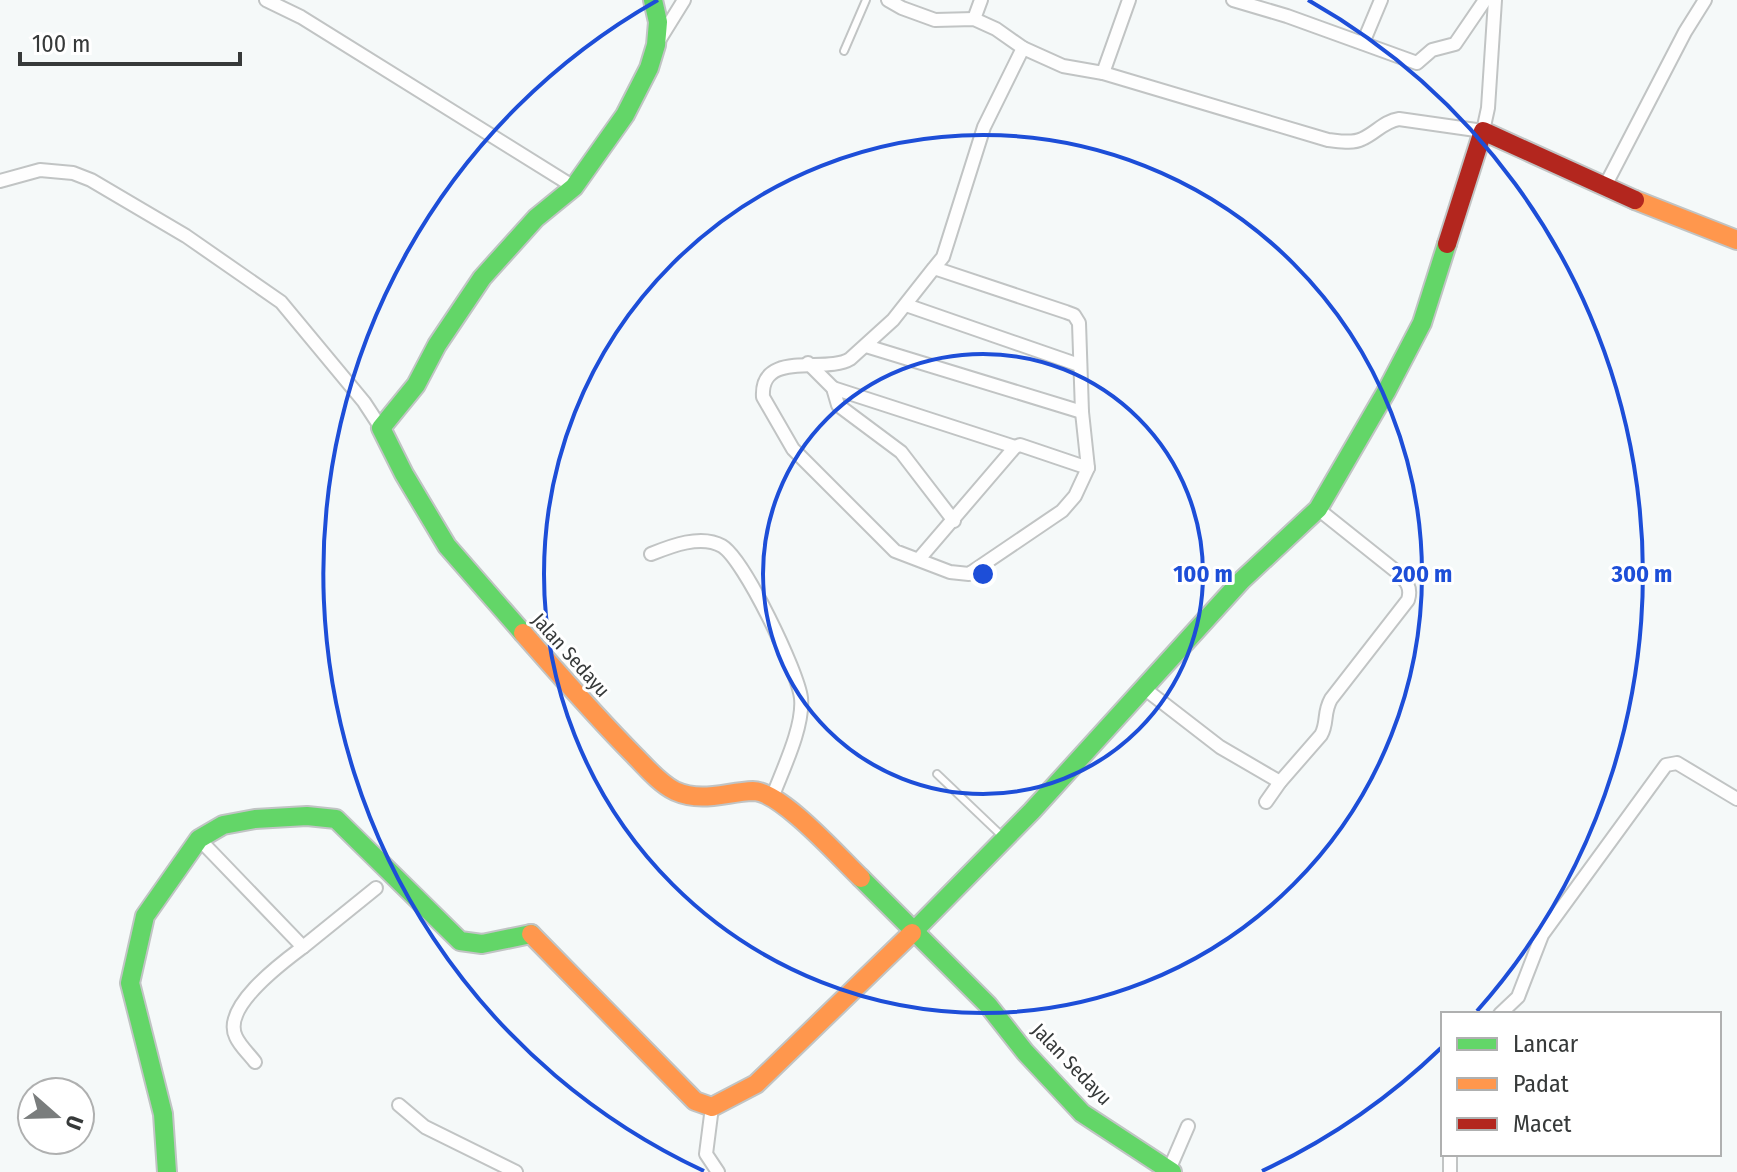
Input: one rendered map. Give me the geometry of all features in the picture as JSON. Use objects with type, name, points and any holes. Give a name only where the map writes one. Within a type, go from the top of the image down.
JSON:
[{"type":"street","points":[[266,0],[301,17],[574,187]]},
{"type":"street","points":[[653,0],[658,11],[658,42]]},
{"type":"street","points":[[0,181],[40,170],[73,173],[91,180],[186,236],[281,302],[364,402],[381,428],[416,385],[437,345],[482,278],[536,218],[574,187],[645,79],[658,42],[684,0]]},
{"type":"street","points":[[888,0],[935,20],[974,19],[996,29],[1023,48],[1063,66],[1103,73],[1328,140],[1350,142],[1363,139],[1390,120],[1399,119],[1483,131],[1604,188],[1737,240]]},
{"type":"street","points":[[974,19],[981,0]]},
{"type":"street","points":[[1103,73],[1129,0]]},
{"type":"street","points":[[1233,0],[1417,63],[1432,50],[1455,44],[1485,0]]},
{"type":"street","points":[[1363,43],[1381,0]]},
{"type":"street","points":[[167,1172],[163,1114],[130,983],[145,916],[199,839],[223,825],[255,819],[307,816],[336,819],[460,941],[482,944],[530,933],[695,1101],[712,1107],[756,1084],[1004,839],[1241,581],[1318,509],[1422,323],[1483,131],[1488,108],[1495,0]]},
{"type":"street","points":[[1604,188],[1685,32],[1705,0]]},
{"type":"street","points":[[934,268],[1074,315],[1079,323],[1079,365],[1088,468],[1075,496],[1062,511],[969,574],[950,572],[895,551],[793,449],[767,405],[762,388],[767,377],[775,371],[808,363],[844,363],[866,346],[906,305],[934,268],[943,257],[984,127],[1023,48]]},
{"type":"street","points":[[906,305],[1079,365]]},
{"type":"street","points":[[866,346],[1082,412]]},
{"type":"street","points":[[808,363],[833,388],[1015,447]]},
{"type":"street","points":[[833,388],[838,405],[901,452],[954,521]]},
{"type":"street","name":"Jalan Sedayu","points":[[381,428],[447,546],[590,710],[661,782],[676,791],[701,798],[755,791],[772,798],[799,817],[988,1005],[1025,1052],[1082,1113],[1170,1171]]},
{"type":"street","points":[[919,559],[1015,447],[1020,445],[1088,468]]},
{"type":"street","points":[[1266,802],[1321,735],[1325,727],[1324,713],[1331,699],[1408,600],[1410,593],[1405,580],[1397,572],[1318,509]]},
{"type":"street","points":[[651,554],[677,544],[704,541],[722,546],[735,559],[777,635],[795,675],[801,699],[799,721],[772,798]]},
{"type":"street","points":[[1145,689],[1220,747],[1280,782]]},
{"type":"street","points":[[1502,1012],[1518,997],[1542,935],[1666,765],[1683,766],[1737,798]]},
{"type":"street","points":[[199,839],[303,947]]},
{"type":"street","points":[[255,1062],[234,1035],[234,1020],[260,981],[376,888]]},
{"type":"street","points":[[399,1105],[425,1127],[516,1172]]},
{"type":"street","points":[[712,1107],[706,1154],[718,1172]]},
{"type":"street","points":[[1170,1171],[1188,1126]]},
{"type":"lane","points":[[844,51],[866,0]]},
{"type":"lane","points":[[937,774],[1004,839]]},
{"type":"traffic: fast","points":[[523,633],[447,546],[381,428],[416,385],[437,345],[482,278],[536,218],[574,187],[625,115],[649,68],[656,45],[658,22],[653,0]]},
{"type":"traffic: fast","points":[[912,933],[1032,811],[1241,581],[1318,509],[1422,323],[1447,244]]},
{"type":"traffic: fast","points":[[167,1172],[163,1114],[130,983],[145,916],[199,839],[223,825],[255,819],[307,816],[336,819],[460,941],[482,944],[531,934]]},
{"type":"traffic: fast","points":[[861,878],[988,1005],[1025,1052],[1082,1113],[1172,1172]]},
{"type":"traffic: slow","points":[[1635,200],[1737,240]]},
{"type":"traffic: slow","points":[[523,633],[605,725],[664,784],[675,791],[695,796],[753,791],[765,794],[794,813],[861,878]]},
{"type":"traffic: slow","points":[[531,934],[695,1101],[712,1107],[756,1084],[912,933]]},
{"type":"traffic: jam","points":[[1447,244],[1483,131],[1635,200]]}]
